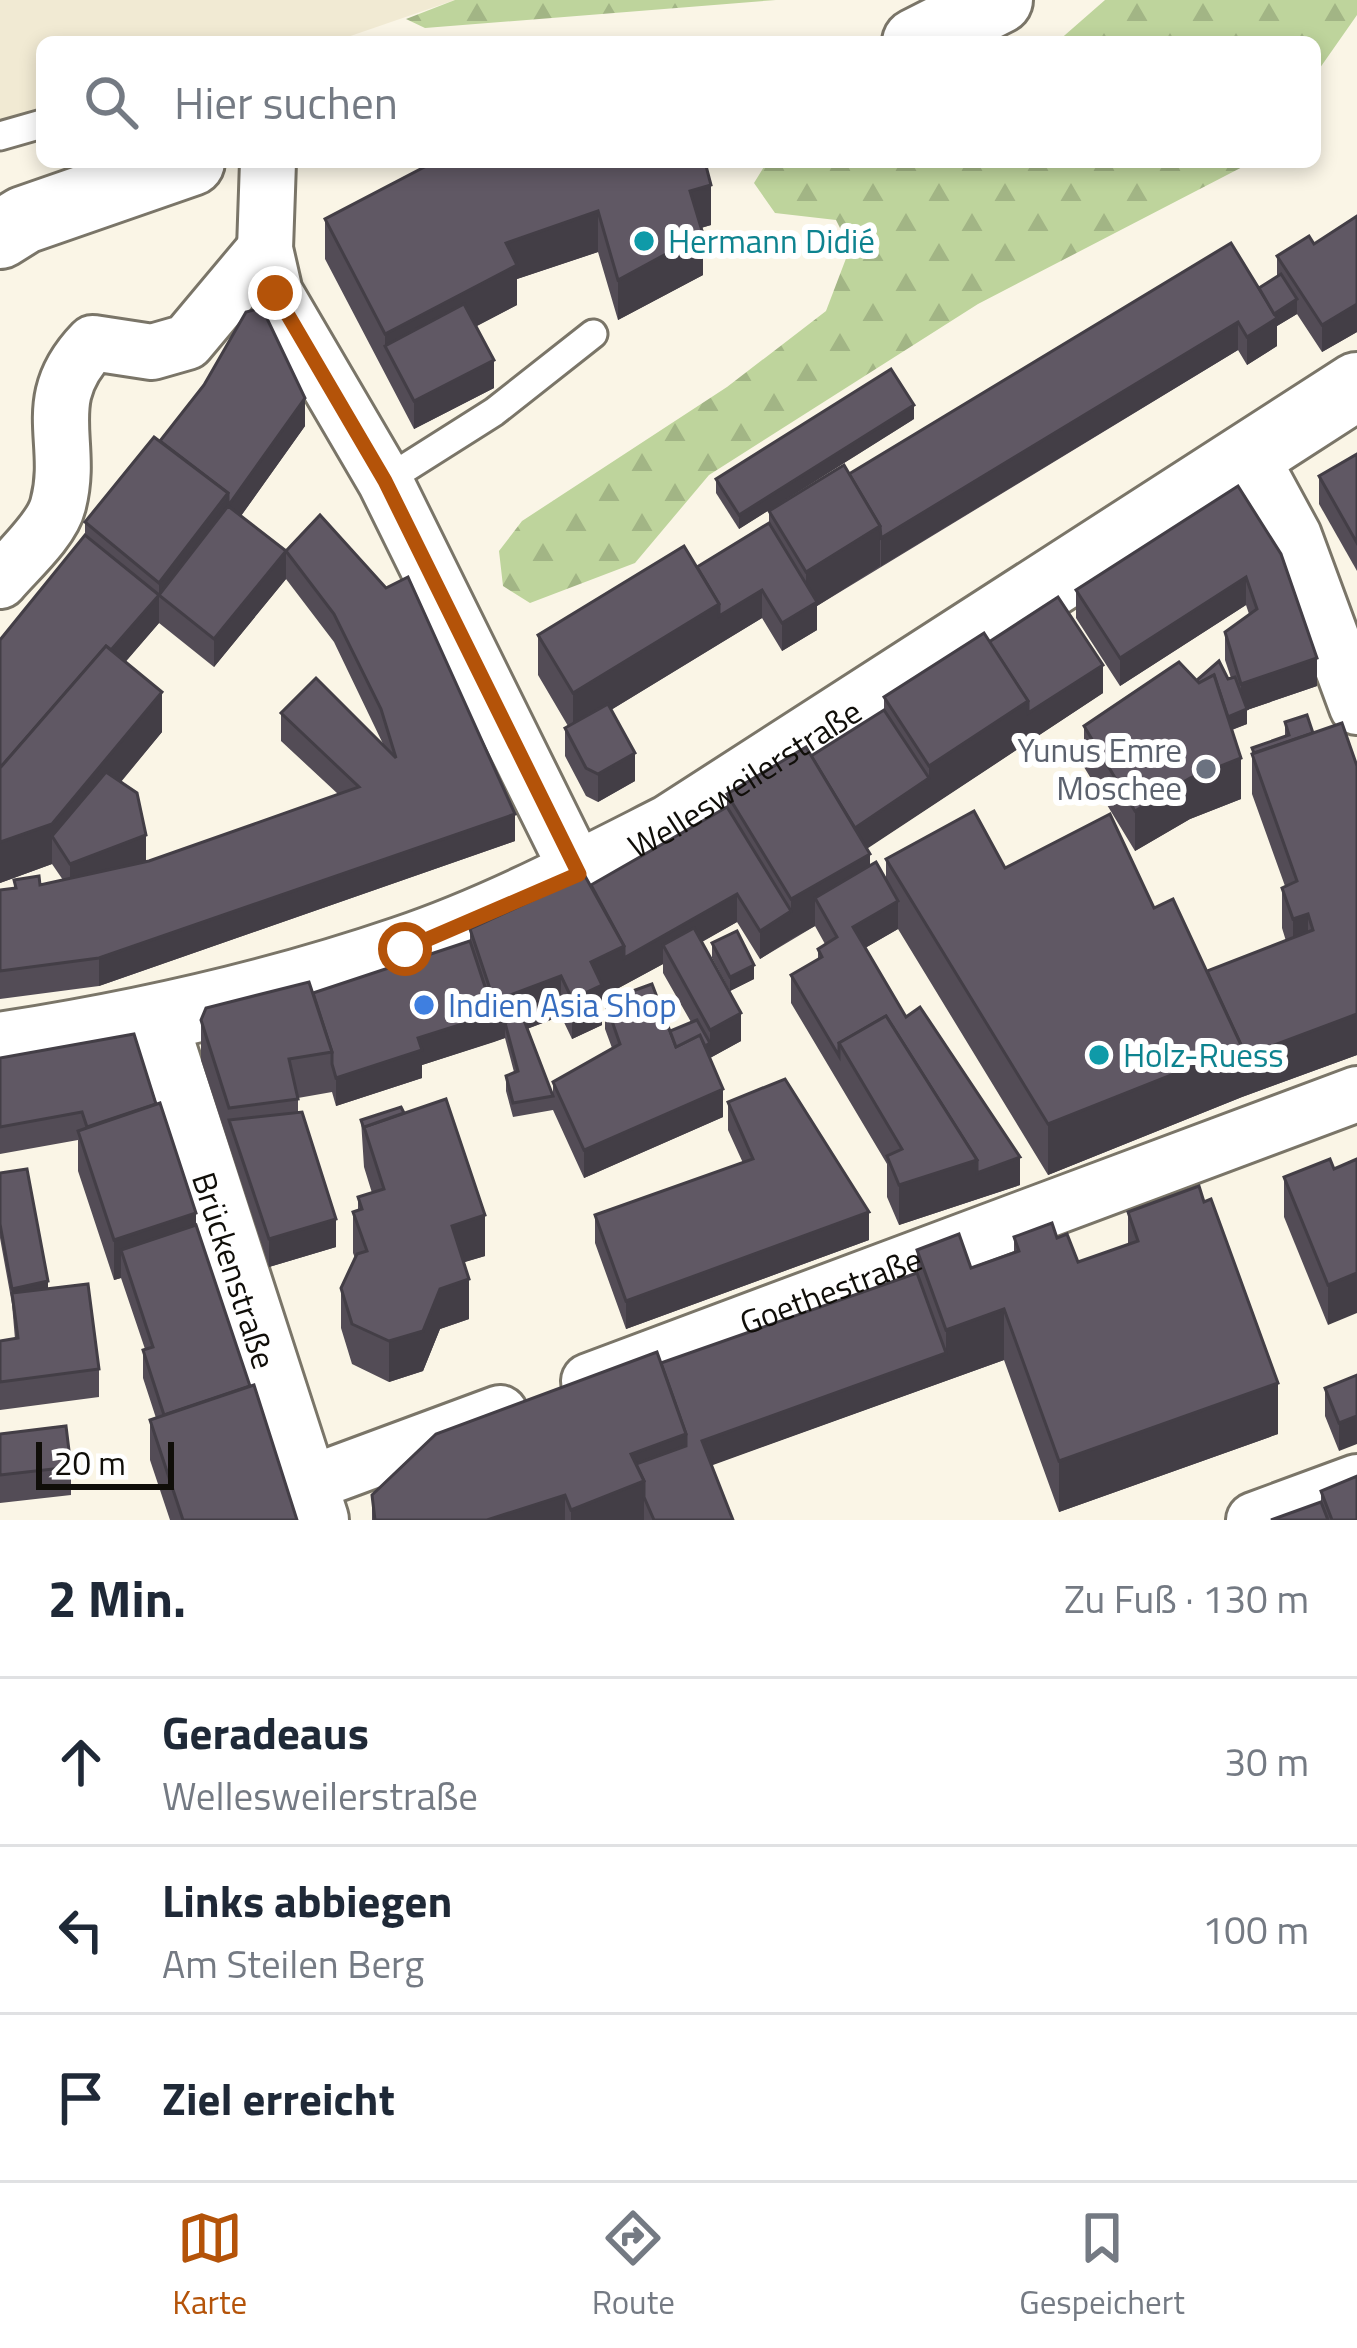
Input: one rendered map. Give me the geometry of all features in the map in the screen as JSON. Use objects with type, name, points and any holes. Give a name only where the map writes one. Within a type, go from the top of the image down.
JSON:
[{"type":"street","points":[[928,36],[999,0]]},
{"type":"street","points":[[0,235],[24,220],[173,168]]},
{"type":"street","points":[[268,168],[265,248],[275,293],[385,481],[579,874]]},
{"type":"street","points":[[0,581],[58,508],[60,392],[71,365],[93,343],[152,352],[187,342],[265,248]]},
{"type":"street","name":"Wellesweilerstraße","points":[[0,1046],[154,1022],[405,949],[579,874],[671,828],[1357,386]]},
{"type":"street","points":[[1250,455],[1294,536],[1357,706]]},
{"type":"street","name":"Brückenstraße","points":[[154,1022],[309,1503]]},
{"type":"street","name":"Goethestraße","points":[[309,1503],[1357,1094]]},
{"type":"street","points":[[1254,1520],[1357,1482]]},
{"type":"lane","points":[[0,136],[36,126]]},
{"type":"lane","points":[[385,481],[494,412],[593,334]]},
{"type":"shaded area","points":[[0,0],[455,0],[350,36],[36,36],[36,137],[0,149]]},
{"type":"green space","points":[[455,0],[776,0],[425,28],[406,19]]},
{"type":"green space","points":[[1105,0],[1357,0],[1357,15],[1321,66],[1321,36],[1064,36]]},
{"type":"green space","points":[[763,168],[1240,168],[978,304],[709,475],[635,563],[530,603],[503,586],[499,551],[522,521],[727,387],[826,311],[850,248],[836,220],[775,213],[754,183]]},
{"type":"building","points":[[423,168],[707,168],[711,185],[690,191],[703,234],[618,280],[598,211],[506,243],[517,265],[385,334],[325,219]]},
{"type":"building","points":[[1357,216],[1357,304],[1322,325],[1277,256],[1309,236],[1314,244]]},
{"type":"building","points":[[1231,243],[1277,318],[1247,337],[1238,322],[881,538],[880,526],[849,474]]},
{"type":"building","points":[[1281,274],[1297,299],[1274,314],[1259,288]]},
{"type":"building","points":[[464,304],[494,360],[414,401],[385,346]]},
{"type":"building","points":[[262,308],[305,398],[228,506],[228,493],[160,441],[204,385],[246,312]]},
{"type":"building","points":[[891,369],[914,405],[739,515],[716,479]]},
{"type":"building","points":[[154,437],[228,493],[159,583],[85,522]]},
{"type":"building","points":[[1357,454],[1357,543],[1319,476]]},
{"type":"building","points":[[844,465],[880,526],[806,572],[769,511]]},
{"type":"building","points":[[1238,486],[1281,554],[1317,658],[1241,684],[1225,632],[1257,609],[1246,577],[1120,658],[1076,590]]},
{"type":"building","points":[[228,506],[286,551],[214,639],[159,595]]},
{"type":"building","points":[[320,515],[386,588],[408,577],[515,814],[99,958],[0,971],[0,890],[16,888],[14,880],[39,876],[40,885],[149,861],[359,787],[281,713],[316,678],[396,758],[381,709],[334,614],[286,551]]},
{"type":"building","points":[[769,523],[817,602],[782,623],[762,590],[719,616],[719,604],[697,567]]},
{"type":"building","points":[[85,535],[159,595],[111,650],[106,646],[0,768],[0,640]]},
{"type":"building","points":[[684,546],[719,604],[573,693],[538,635]]},
{"type":"building","points":[[1058,597],[1103,665],[1028,713],[1028,701],[989,642]]},
{"type":"building","points":[[984,633],[1028,701],[929,766],[884,697]]},
{"type":"building","points":[[106,646],[162,692],[52,824],[0,842],[0,768]]},
{"type":"building","points":[[1219,661],[1228,679],[1235,677],[1247,709],[1228,717],[1214,675],[1197,680]]},
{"type":"building","points":[[1179,662],[1199,683],[1214,675],[1241,758],[1190,778],[1135,811],[1084,726]]},
{"type":"building","points":[[608,704],[635,753],[598,774],[586,768],[565,728]]},
{"type":"building","points":[[884,710],[929,778],[855,828],[811,756]]},
{"type":"building","points":[[1307,715],[1313,733],[1254,753],[1252,748],[1289,735],[1285,722]]},
{"type":"building","points":[[1342,723],[1357,766],[1357,1014],[1242,1057],[1242,1047],[1207,971],[1313,930],[1308,914],[1293,919],[1282,888],[1297,881],[1252,754]]},
{"type":"building","points":[[806,747],[870,854],[791,899],[727,794]]},
{"type":"building","points":[[106,772],[137,793],[146,835],[70,864],[52,836]]},
{"type":"building","points":[[727,807],[791,911],[760,931],[737,894],[624,958],[624,946],[591,885]]},
{"type":"building","name":"Holz-Ruess","points":[[974,811],[1005,868],[1110,814],[1154,908],[1173,899],[1242,1047],[1048,1124],[886,859]]},
{"type":"building","points":[[876,862],[898,901],[853,927],[906,1017],[920,1007],[1020,1157],[977,1173],[977,1160],[886,1016],[839,1043],[839,1056],[791,975],[822,957],[818,949],[837,937],[815,898]]},
{"type":"building","points":[[585,876],[624,946],[591,962],[602,985],[572,999],[561,976],[494,1001],[470,929]]},
{"type":"building","points":[[694,928],[741,1013],[710,1030],[663,945]]},
{"type":"building","points":[[737,931],[754,965],[730,977],[712,943]]},
{"type":"building","points":[[470,941],[494,1014],[418,1038],[422,1050],[336,1078],[313,993]]},
{"type":"building","points":[[309,982],[332,1052],[289,1059],[298,1099],[229,1108],[201,1020],[206,1008]]},
{"type":"building","points":[[652,984],[676,1047],[700,1035],[723,1089],[584,1150],[553,1082],[620,1044],[605,1001]]},
{"type":"building","points":[[522,1015],[553,1096],[513,1103],[506,1076],[518,1071],[505,1023]]},
{"type":"building","points":[[886,1016],[977,1160],[899,1185],[887,1156],[902,1149],[839,1043]]},
{"type":"building","points":[[697,1020],[710,1043],[705,1046],[700,1035],[676,1047],[670,1031]]},
{"type":"building","points":[[134,1034],[156,1104],[87,1127],[82,1112],[0,1127],[0,1058]]},
{"type":"building","points":[[785,1079],[869,1212],[626,1301],[595,1215],[753,1159],[728,1102]]},
{"type":"building","points":[[446,1099],[485,1215],[452,1226],[469,1279],[440,1289],[423,1331],[389,1341],[352,1324],[341,1288],[357,1254],[367,1251],[353,1212],[362,1209],[358,1197],[384,1189],[364,1127]]},
{"type":"building","points":[[160,1103],[196,1213],[114,1240],[78,1131]]},
{"type":"building","points":[[401,1107],[404,1113],[364,1129],[361,1120]]},
{"type":"building","points":[[302,1112],[336,1219],[269,1239],[229,1120]]},
{"type":"building","points":[[1330,1159],[1334,1169],[1357,1159],[1357,1273],[1328,1285],[1284,1177]]},
{"type":"building","points":[[27,1169],[48,1281],[12,1289],[0,1224],[0,1173]]},
{"type":"building","points":[[1199,1186],[1204,1202],[1211,1199],[1278,1383],[1059,1461],[1004,1309],[946,1330],[917,1250],[959,1234],[971,1268],[1019,1251],[1014,1237],[1052,1223],[1057,1238],[1067,1234],[1078,1262],[1138,1241],[1128,1212]]},
{"type":"building","points":[[196,1225],[250,1386],[164,1415],[143,1350],[153,1347],[121,1250]]},
{"type":"building","points":[[917,1273],[946,1353],[702,1441],[733,1520],[654,1520],[636,1464],[686,1446],[661,1363]]},
{"type":"building","points":[[88,1284],[99,1369],[0,1382],[0,1341],[18,1338],[12,1293]]},
{"type":"building","points":[[657,1352],[686,1434],[631,1454],[644,1481],[571,1510],[565,1495],[487,1520],[375,1520],[372,1495],[436,1434]]},
{"type":"building","points":[[1357,1375],[1357,1416],[1339,1423],[1325,1388]]},
{"type":"building","points":[[254,1385],[297,1520],[183,1520],[150,1420]]},
{"type":"building","points":[[66,1426],[71,1467],[0,1475],[0,1434]]},
{"type":"building","points":[[1357,1476],[1357,1520],[1332,1520],[1321,1491]]},
{"type":"building","points":[[1321,1502],[1328,1520],[1271,1520]]},
{"type":"place","name":"Hermann Didié","points":[[644,241]]},
{"type":"place","name":"Yunus Emre Moschee","points":[[1206,769]]},
{"type":"place","name":"Indien Asia Shop","points":[[424,1005]]},
{"type":"place","name":"Holz-Ruess","points":[[1099,1055]]},
{"type":"route","points":[[275,293],[385,481],[579,874],[405,949]]}]
